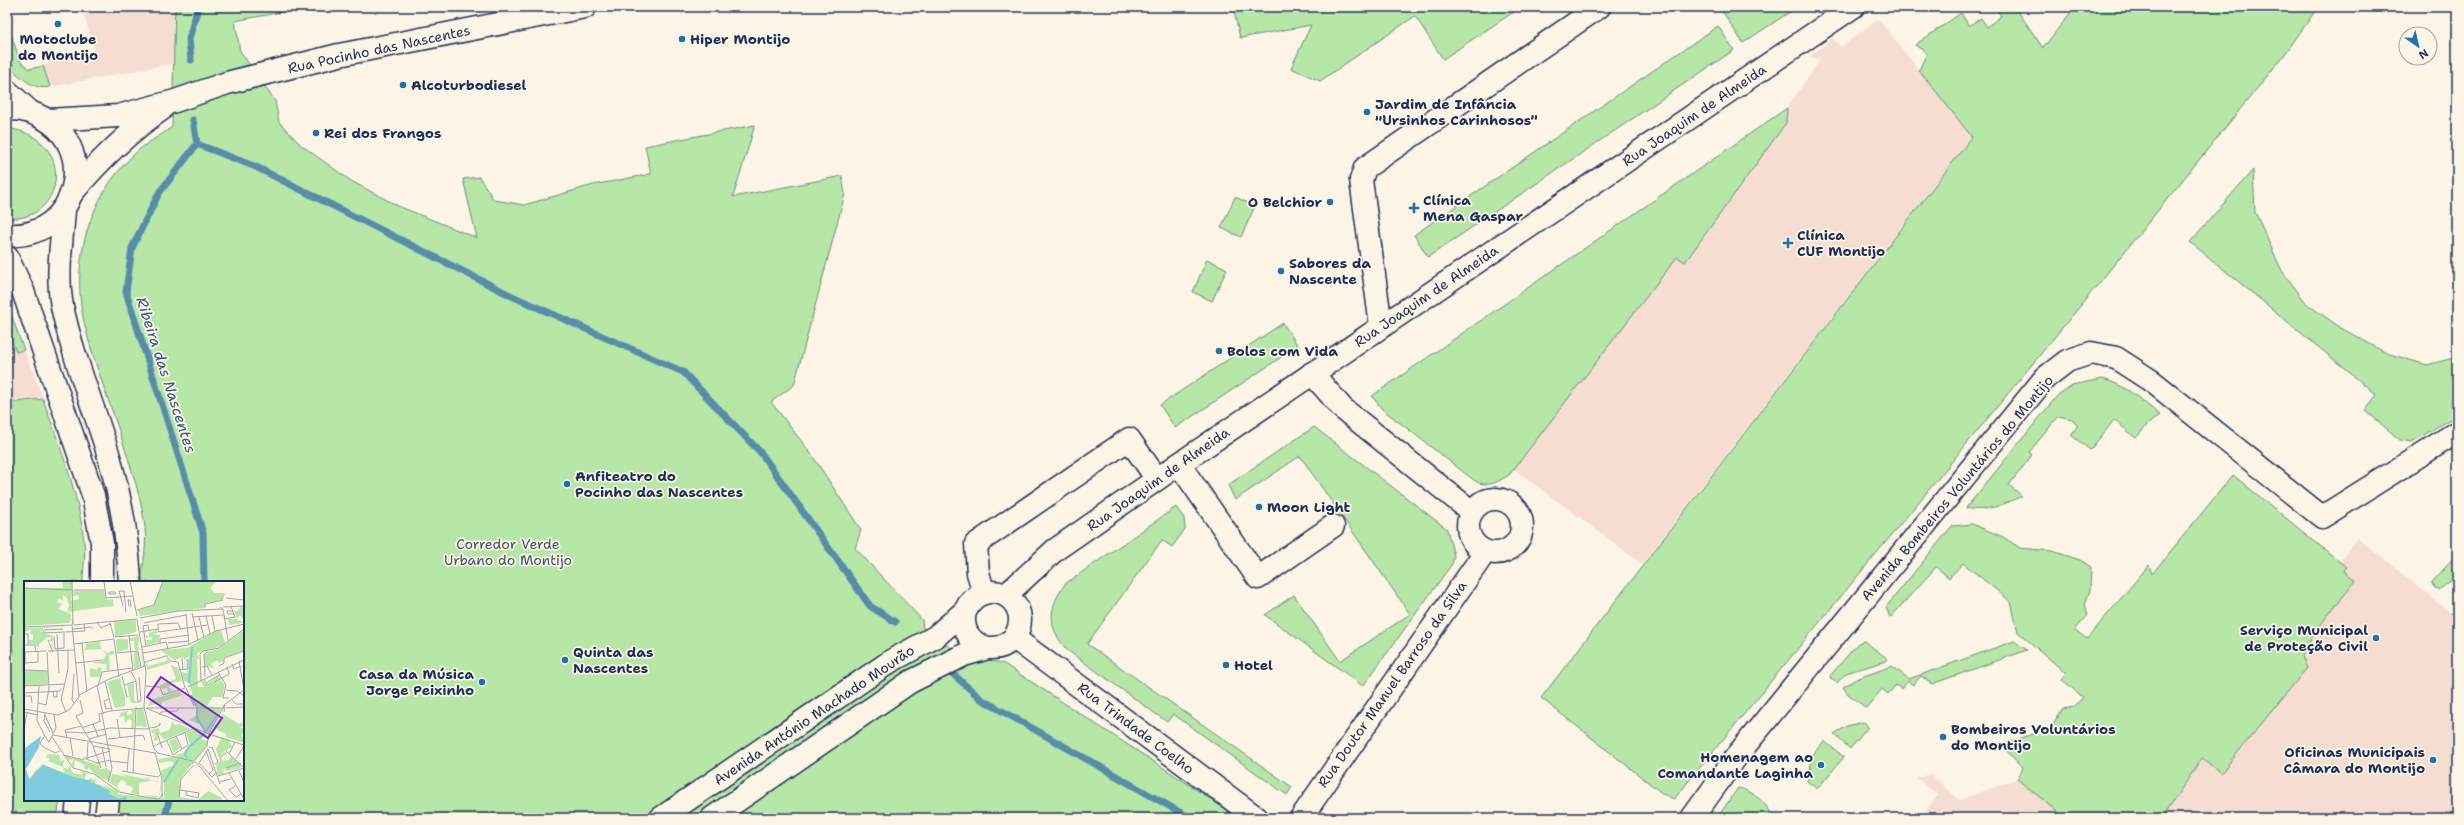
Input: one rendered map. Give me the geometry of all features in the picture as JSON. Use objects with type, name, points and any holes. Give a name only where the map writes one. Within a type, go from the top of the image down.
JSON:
[{"type":"street","name":"Rua Pocinho das Nascentes","points":[[7,110],[38,116],[118,116],[175,101],[227,83],[339,55],[585,7]]},
{"type":"street","points":[[1381,326],[1362,180],[1365,168],[1599,7]]},
{"type":"street","name":"Rua Joaquim de Almeida","points":[[1006,595],[1055,550],[1157,479],[1853,7]]},
{"type":"street","points":[[7,92],[63,134],[72,152],[76,172],[68,201],[60,277],[62,305],[71,340],[110,461],[128,546],[130,581]]},
{"type":"street","name":"Rua Pocinho das Nascentes","points":[[7,234],[18,235],[36,231],[51,222],[99,161],[138,126],[175,101]]},
{"type":"street","points":[[7,257],[23,290],[93,495],[102,543],[102,581]]},
{"type":"street","name":"Avenida Bombeiros Voluntários do Montijo","points":[[1692,818],[1739,753],[2045,378],[2067,361],[2090,353],[2116,358],[2153,382],[2322,517],[2457,432]]},
{"type":"street","points":[[1312,373],[1342,408],[1472,512]]},
{"type":"street","points":[[984,593],[978,573],[976,544],[1129,439],[1157,479]]},
{"type":"street","points":[[1179,464],[1258,578],[1333,526]]},
{"type":"street","points":[[1502,499],[1517,509],[1521,517],[1522,534],[1511,549],[1494,554],[1485,552],[1474,543],[1468,530],[1472,512],[1485,501],[1502,499]]},
{"type":"street","name":"Rua Doutor Manuel Barroso da Silva","points":[[1300,818],[1317,791],[1485,552]]},
{"type":"street","points":[[996,592],[1006,595],[1018,610],[1021,619],[1014,638],[998,648],[988,648],[978,645],[966,631],[965,611],[970,603],[984,593],[996,592]]},
{"type":"street","name":"Avenida António Machado Mourão","points":[[661,818],[891,661],[934,637],[965,611]]},
{"type":"street","name":"Rua Trindade Coelho","points":[[1014,638],[1257,818]]},
{"type":"street","name":"Avenida António Machado Mourão","points":[[712,818],[910,682],[964,655],[988,648]]},
{"type":"street","points":[[76,818],[78,801]]},
{"type":"street","points":[[106,818],[108,801]]},
{"type":"shaded area","points":[[81,7],[175,7],[175,63],[50,87],[43,66],[95,49]]},
{"type":"shaded area","points":[[1878,19],[1972,136],[1642,564],[1514,469],[1677,257],[1685,262],[1786,124],[1787,108],[1820,60],[1810,56],[1833,38],[1841,47]]},
{"type":"shaded area","points":[[7,303],[24,350],[43,399],[7,403]]},
{"type":"shaded area","points":[[2357,537],[2457,618],[2457,818],[2162,818]]},
{"type":"shaded area","points":[[1931,774],[1959,800],[2017,779],[2066,818],[1921,818],[1938,795],[1916,778]]},
{"type":"green space","name":"Corredor Verde Urbano do Montijo","points":[[175,7],[308,7],[235,21],[240,51],[275,101],[279,122],[301,145],[351,181],[398,206],[477,238],[463,179],[479,177],[494,200],[524,205],[593,185],[651,174],[645,146],[755,125],[733,197],[842,176],[845,194],[794,385],[771,402],[812,455],[861,530],[855,548],[922,620],[923,628],[963,656],[971,655],[1004,664],[1240,818],[116,818],[118,801],[244,801],[244,581],[141,581],[146,541],[142,508],[120,433],[88,338],[80,298],[82,251],[88,228],[108,185],[123,166],[140,149],[172,127]]},
{"type":"green space","points":[[1233,7],[1521,7],[1443,59],[1415,16],[1320,81],[1291,68],[1311,25],[1240,38]]},
{"type":"green space","points":[[1797,7],[1743,43],[1720,8]]},
{"type":"green space","points":[[1995,7],[2015,7],[2043,48],[2075,7],[2318,7],[2285,54],[2095,288],[1674,799],[1663,794],[1541,698],[1972,137],[1919,70],[1927,53],[1915,45],[1961,13],[1969,26],[1981,18],[1987,27],[2001,16]]},
{"type":"green space","points":[[7,23],[20,61],[29,69],[43,66],[50,87],[38,87],[26,81],[7,64]]},
{"type":"green space","points":[[1718,26],[1734,50],[1428,257],[1414,235]]},
{"type":"green space","points":[[1787,108],[1786,123],[1685,262],[1677,257],[1510,474],[1506,477],[1498,482],[1489,484],[1475,481],[1382,409],[1372,396]]},
{"type":"green space","points":[[12,129],[33,137],[47,149],[54,164],[55,180],[51,196],[41,208],[26,216],[7,218],[7,130]]},
{"type":"green space","points":[[2253,170],[2255,212],[2282,271],[2307,304],[2341,328],[2386,353],[2427,365],[2457,357],[2457,415],[2412,442],[2400,440],[2365,410],[2377,395],[2190,242]]},
{"type":"green space","points":[[1235,197],[1255,206],[1241,237],[1221,228]]},
{"type":"green space","points":[[1207,259],[1227,269],[1212,301],[1193,292]]},
{"type":"green space","points":[[7,303],[24,350],[16,352],[9,333],[12,332],[7,319]]},
{"type":"green space","points":[[1283,323],[1298,346],[1175,428],[1160,405]]},
{"type":"green space","points":[[2102,379],[2110,381],[2126,389],[2160,415],[2149,423],[2136,438],[2114,420],[2090,450],[2071,435],[2078,425],[2072,419],[2059,416],[2029,452],[2032,455],[2009,485],[2022,496],[2002,505],[1988,509],[1966,508],[2058,395],[2072,385]]},
{"type":"green space","points":[[43,399],[68,469],[78,505],[85,547],[83,581],[24,581],[24,801],[60,801],[57,818],[7,818],[7,403]]},
{"type":"green space","points":[[1314,427],[1447,529],[1454,556],[1452,564],[1363,686],[1265,615],[1294,595],[1340,661],[1410,614],[1300,456],[1235,500],[1228,485]]},
{"type":"green space","points":[[2233,475],[2346,567],[2344,571],[2356,581],[2326,617],[2307,646],[2302,656],[2307,668],[2221,773],[2202,758],[2162,818],[2066,818],[2017,779],[2023,768],[2001,745],[2051,728],[2063,709],[2074,707],[2083,697],[2061,679],[2066,673],[2018,632],[2011,602],[1963,563],[1949,578],[1936,567],[1890,618],[1886,607],[1952,526],[1972,524],[2003,537],[2020,548],[2052,551],[2080,560],[2091,567],[2090,590],[2085,604],[2088,615],[2075,630],[2087,639],[2149,565],[2152,574]]},
{"type":"green space","points":[[1176,507],[1184,518],[1185,529],[1172,547],[1162,540],[1087,644],[1292,787],[1287,795],[1173,714],[1167,722],[1067,650],[1060,642],[1056,633],[1052,617],[1053,609],[1055,601],[1065,584]]},
{"type":"green space","points":[[2457,554],[2457,576],[2439,590],[2435,589],[2431,582]]},
{"type":"green space","points":[[1864,641],[1888,659],[1886,661],[1846,673],[1837,683],[1831,679],[1830,676],[1858,643]]},
{"type":"green space","points":[[2014,641],[2027,650],[1932,684],[1921,676],[1913,685],[1908,681],[1901,689],[1896,685],[1888,694],[1882,689],[1866,708],[1847,693],[1843,687],[1856,679],[1892,666],[1909,679]]},
{"type":"green space","points":[[1864,722],[1868,727],[1850,749],[1834,734],[1847,726]]},
{"type":"green space","points":[[1824,741],[1844,757],[1817,789],[1807,781],[1814,753]]},
{"type":"green space","points":[[1738,788],[1749,792],[1764,803],[1773,818],[1717,818]]},
{"type":"waterway","name":"Ribeira das Nascentes","points":[[191,60],[189,39],[198,7]]},
{"type":"waterway","name":"Ribeira das Nascentes","points":[[193,120],[197,144],[159,193],[132,248],[126,292],[203,533],[204,581]]},
{"type":"waterway","points":[[197,144],[256,167],[514,297],[683,372],[761,453],[870,606],[895,622]]},
{"type":"waterway","points":[[945,667],[981,699],[1190,818]]},
{"type":"waterway","name":"Ribeira das Nascentes","points":[[165,818],[169,801]]},
{"type":"place","name":"Motoclube do Montijo","points":[[58,24]]},
{"type":"place","name":"Hiper Montijo","points":[[682,39]]},
{"type":"place","name":"Alcoturbodiesel","points":[[403,85]]},
{"type":"place","name":"Jardim de Infância \"Ursinhos Carinhosos\"","points":[[1367,112]]},
{"type":"place","name":"Rei dos Frangos","points":[[316,133]]},
{"type":"place","name":"O Belchior","points":[[1330,202]]},
{"type":"place","name":"Clínica Mena Gaspar","points":[[1414,208]]},
{"type":"place","name":"Clínica CUF Montijo","points":[[1788,243]]},
{"type":"place","name":"Sabores da Nascente","points":[[1281,271]]},
{"type":"place","name":"Bolos com Vida","points":[[1219,351]]},
{"type":"place","name":"Anfiteatro do Pocinho das Nascentes","points":[[567,484]]},
{"type":"place","name":"Moon Light","points":[[1259,507]]},
{"type":"place","name":"Serviço Municipal de Proteção Civil","points":[[2376,638]]},
{"type":"place","name":"Quinta das Nascentes","points":[[565,660]]},
{"type":"place","name":"Hotel","points":[[1226,665]]},
{"type":"place","name":"Casa da Música Jorge Peixinho","points":[[482,682]]},
{"type":"place","name":"Bombeiros Voluntários do Montijo","points":[[1943,737]]},
{"type":"place","name":"Oficinas Municipais Câmara do Montijo","points":[[2433,760]]},
{"type":"place","name":"Homenagem ao Comandante Laginha","points":[[1821,765]]}]
